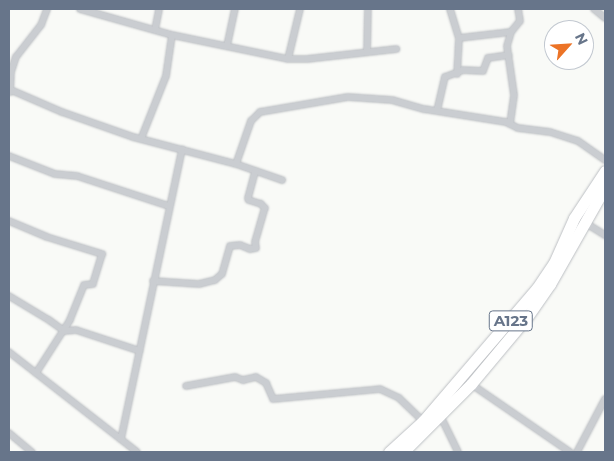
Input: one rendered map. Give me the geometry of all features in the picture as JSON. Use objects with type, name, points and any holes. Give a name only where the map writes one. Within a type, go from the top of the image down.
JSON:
[{"type":"highway","name":"A123","points":[[403,452],[438,412],[537,288],[554,263],[574,218],[605,170]]},
{"type":"highway","name":"A123","points":[[389,452],[423,421],[438,412],[471,384],[542,298],[605,188]]},
{"type":"street","points":[[47,9],[41,25],[16,58],[11,72],[10,91],[62,112],[141,139],[236,164],[282,180]]},
{"type":"street","points":[[80,9],[98,16],[172,35],[288,59],[308,60],[396,49]]},
{"type":"street","points":[[155,30],[159,9]]},
{"type":"street","points":[[227,46],[235,9]]},
{"type":"street","points":[[288,59],[300,9]]},
{"type":"street","points":[[367,52],[368,9]]},
{"type":"street","points":[[450,9],[459,38],[457,74]]},
{"type":"street","points":[[510,124],[514,95],[508,46],[511,32],[520,21],[518,9]]},
{"type":"street","points":[[594,9],[605,18]]},
{"type":"street","points":[[459,38],[511,32]]},
{"type":"street","points":[[141,139],[151,108],[166,76],[172,35]]},
{"type":"street","points":[[436,111],[446,77],[463,70],[483,70],[488,58],[508,55]]},
{"type":"street","points":[[236,164],[251,121],[260,112],[348,97],[392,100],[436,111],[510,124],[518,128],[550,132],[578,141],[605,160]]},
{"type":"street","points":[[121,439],[182,149]]},
{"type":"street","points":[[9,156],[55,174],[77,176],[169,206]]},
{"type":"street","points":[[153,281],[198,284],[215,280],[222,274],[230,246],[240,245],[250,249],[256,248],[255,242],[265,208],[248,198],[255,171]]},
{"type":"street","points":[[9,221],[47,237],[102,254],[93,284],[84,285],[70,320],[36,374]]},
{"type":"street","points":[[584,222],[605,235]]},
{"type":"street","points":[[9,296],[64,331],[76,330],[140,351]]},
{"type":"street","points":[[70,320],[76,330]]},
{"type":"street","points":[[9,352],[137,452]]},
{"type":"street","points":[[186,386],[235,377],[243,380],[256,377],[266,383],[274,399],[380,389],[399,398],[423,421]]},
{"type":"street","points":[[471,384],[570,452]]},
{"type":"street","points":[[577,452],[605,399]]},
{"type":"street","points":[[438,412],[458,452]]},
{"type":"street","points":[[9,433],[32,452]]}]
